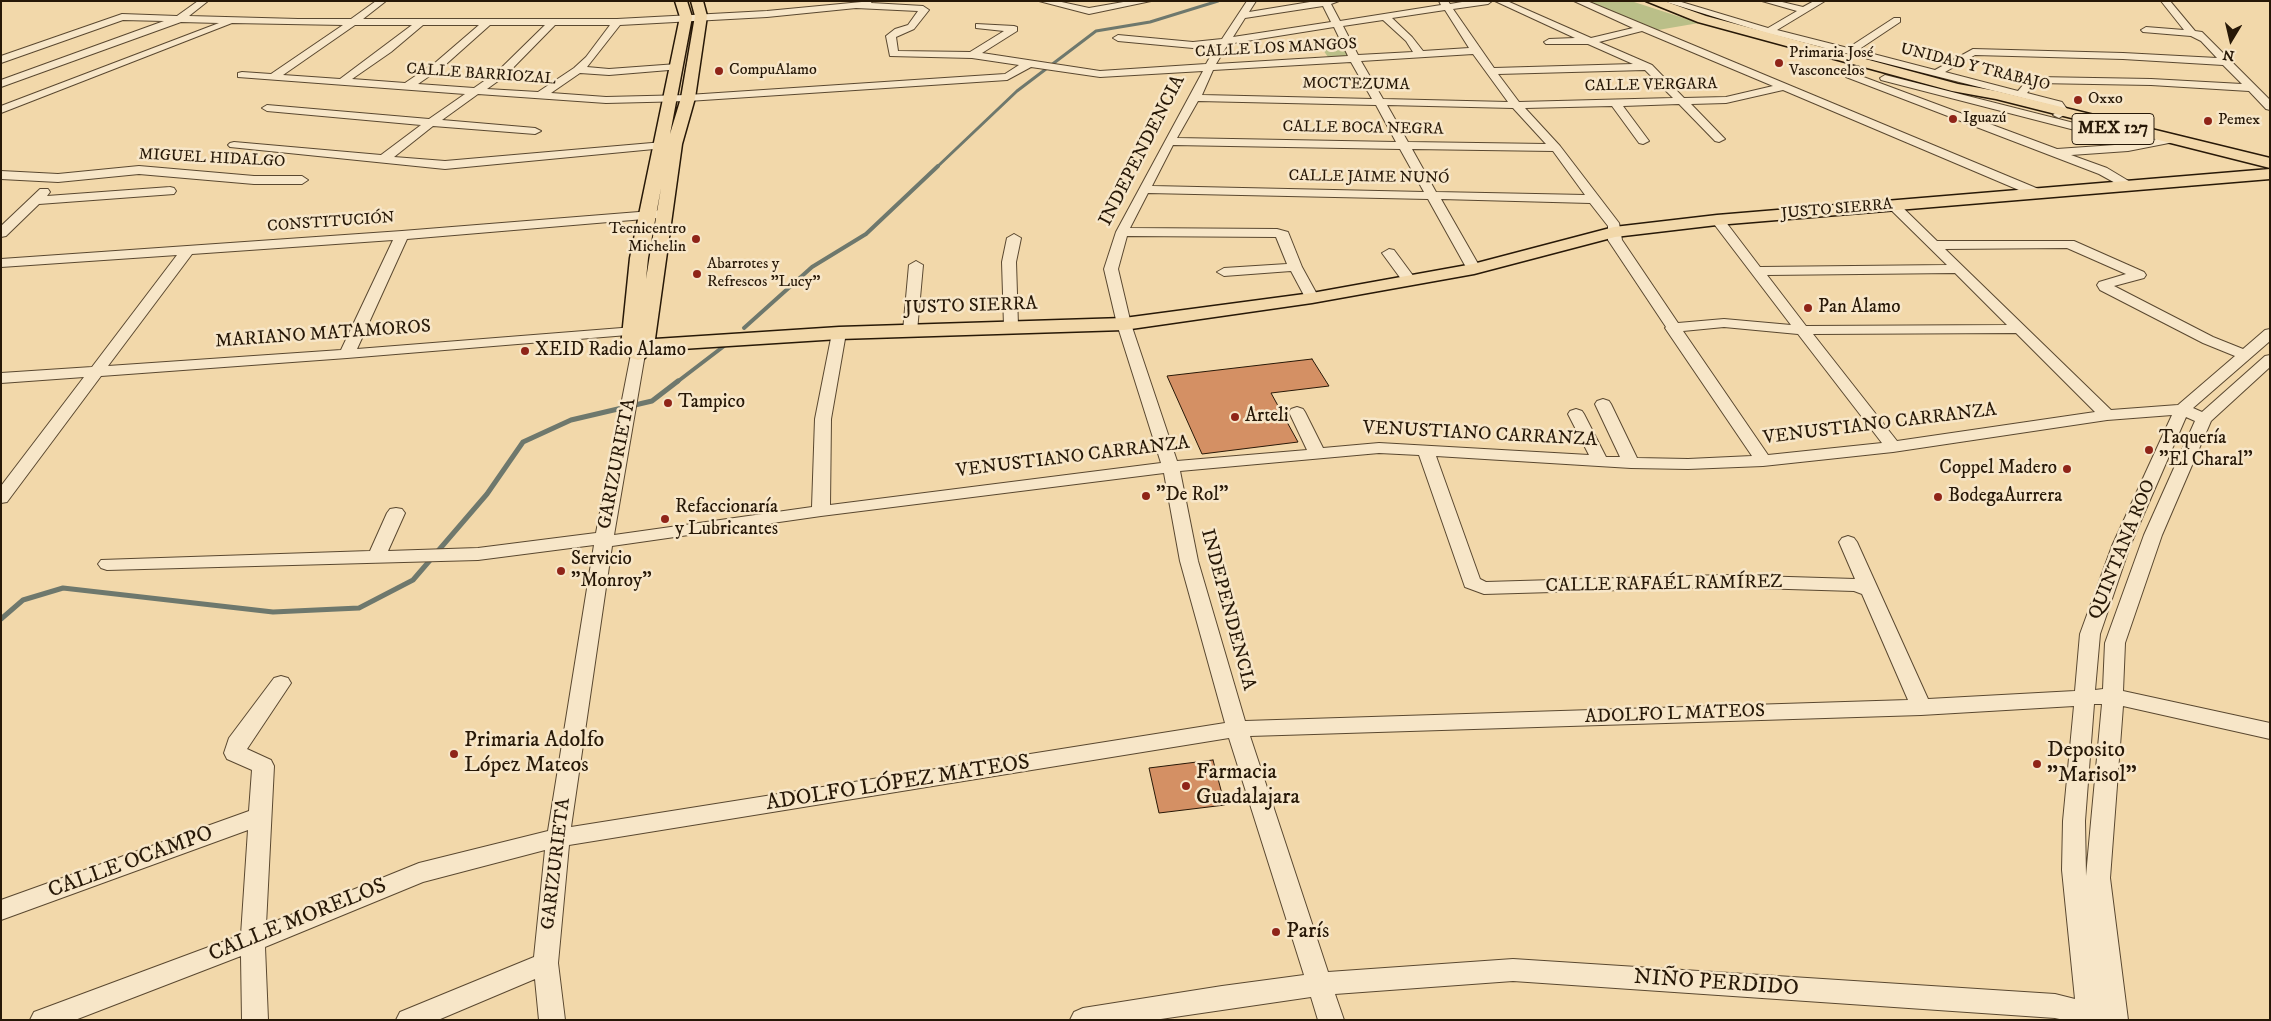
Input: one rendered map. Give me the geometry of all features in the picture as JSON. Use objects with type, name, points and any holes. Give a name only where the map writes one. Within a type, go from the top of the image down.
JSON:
[{"type":"main road","name":"GARIZURIETA","points":[[681,1],[695,12]]},
{"type":"main road","name":"MEX 127","points":[[1652,1],[1720,24],[1957,88],[1986,98],[2061,113],[2270,163]]},
{"type":"main road","name":"GARIZURIETA","points":[[639,341],[639,258],[656,215],[668,145],[669,99],[695,12]]},
{"type":"main road","name":"GARIZURIETA","points":[[668,145],[688,98],[695,12]]},
{"type":"main road","name":"MEX 127","points":[[2169,140],[2270,168]]},
{"type":"main road","name":"JUSTO SIERRA","points":[[639,341],[910,332],[1011,326],[1124,324],[1312,298],[1474,269],[1614,232],[1717,220],[2270,174]]},
{"type":"street","points":[[1,84],[179,19],[204,1]]},
{"type":"street","points":[[272,77],[382,1]]},
{"type":"street","points":[[1,60],[116,18],[421,22],[617,22],[695,12],[767,14],[856,5],[868,1]]},
{"type":"street","points":[[1043,1],[1077,10],[1089,11],[1147,1]]},
{"type":"street","points":[[1077,10],[1085,1]]},
{"type":"street","name":"INDEPENDENCIA","points":[[1252,1],[1224,42],[1195,98],[1169,141],[1122,232],[1110,269],[1124,324],[1171,466],[1189,562],[1237,729],[1321,984],[1331,1020]]},
{"type":"street","points":[[1118,38],[1193,45],[1224,42],[1385,17],[1445,4],[1488,1]]},
{"type":"street","points":[[1499,1],[1648,67],[1719,140]]},
{"type":"street","points":[[1578,1],[2037,193]]},
{"type":"street","name":"UNIDAD Y TRABAJO","points":[[1668,1],[1769,31],[2058,104],[2061,113]]},
{"type":"street","points":[[1766,1],[1803,10]]},
{"type":"street","points":[[1769,31],[1821,1]]},
{"type":"street","points":[[2165,1],[2192,34]]},
{"type":"street","points":[[2176,1],[2225,62],[2270,107]]},
{"type":"street","points":[[1242,16],[1329,2],[1337,24],[1355,59],[1474,269]]},
{"type":"street","points":[[1445,4],[1476,51],[1493,71],[1516,105],[1556,148],[1614,226],[1615,240],[1672,328],[1763,461]]},
{"type":"street","name":"CALLE LOS MANGOS","points":[[856,5],[924,9],[911,27],[898,31],[892,36],[894,54],[943,53],[1110,74],[1476,51]]},
{"type":"street","points":[[1385,17],[1409,39],[1422,55]]},
{"type":"street","points":[[1,110],[234,20]]},
{"type":"street","points":[[1849,52],[1897,20]]},
{"type":"street","points":[[342,82],[387,50],[421,22]]},
{"type":"street","points":[[408,86],[440,64],[488,22]]},
{"type":"street","points":[[384,159],[431,122],[501,74],[552,22]]},
{"type":"street","points":[[541,95],[578,70],[590,59],[617,22]]},
{"type":"street","points":[[972,56],[1014,29],[979,26]]},
{"type":"street","points":[[1549,42],[1591,41],[1643,28]]},
{"type":"street","points":[[2146,30],[2192,34],[2204,37]]},
{"type":"street","points":[[1935,74],[1972,52],[2123,56],[2225,62]]},
{"type":"street","name":"CALLE BARRIOZAL","points":[[242,75],[606,100],[688,98],[1007,77],[1032,65]]},
{"type":"street","points":[[578,70],[609,72],[678,67]]},
{"type":"street","points":[[1493,71],[1648,67]]},
{"type":"street","points":[[1,70],[23,76]]},
{"type":"street","points":[[1,74],[69,84]]},
{"type":"street","points":[[1850,75],[2103,171],[2128,186]]},
{"type":"street","points":[[1869,82],[1875,77],[1898,81],[2146,145]]},
{"type":"street","points":[[2020,95],[2032,81],[2037,80],[2262,86]]},
{"type":"street","name":"CALLE VERGARA","points":[[1516,105],[1726,100],[1784,87]]},
{"type":"street","name":"MOCTEZUMA","points":[[1195,98],[1516,105]]},
{"type":"street","points":[[1614,102],[1643,141]]},
{"type":"street","points":[[267,108],[535,131]]},
{"type":"street","points":[[2055,152],[2128,148],[2169,140]]},
{"type":"street","name":"CALLE BOCA NEGRA","points":[[1169,141],[1556,148]]},
{"type":"street","points":[[234,145],[445,165],[668,145]]},
{"type":"street","name":"MIGUEL HIDALGO","points":[[1,175],[58,178],[139,170],[254,180],[302,180]]},
{"type":"street","points":[[1,233],[58,178]]},
{"type":"street","name":"CALLE JAIME NUNÓ","points":[[1144,189],[1593,199]]},
{"type":"street","points":[[36,200],[170,191]]},
{"type":"street","points":[[1893,205],[2107,415]]},
{"type":"street","name":"CONSTITUCIÓN","points":[[1,263],[187,251],[656,215]]},
{"type":"street","points":[[1717,220],[1893,448]]},
{"type":"street","points":[[1122,232],[1277,233],[1283,235],[1296,267],[1312,298]]},
{"type":"street","points":[[347,354],[402,235]]},
{"type":"street","points":[[1011,326],[1009,262],[1014,238]]},
{"type":"street","points":[[1935,245],[2069,244],[2139,275],[2104,286],[2105,288],[2208,340],[2246,355]]},
{"type":"street","points":[[1,498],[187,251]]},
{"type":"street","points":[[1389,253],[1409,280]]},
{"type":"street","points":[[910,332],[916,265]]},
{"type":"street","points":[[1224,272],[1296,267]]},
{"type":"street","points":[[1757,271],[1960,269]]},
{"type":"street","points":[[1672,328],[1724,323],[1802,330],[2018,329]]},
{"type":"street","points":[[821,511],[823,418],[839,333]]},
{"type":"street","name":"QUINTANA ROO","points":[[2098,1018],[2080,925],[2074,870],[2074,821],[2090,634],[2121,546],[2182,409],[2270,333]]},
{"type":"street","name":"MARIANO MATAMOROS","points":[[1,378],[347,354],[639,341]]},
{"type":"street","name":"GARIZURIETA","points":[[552,1020],[546,963],[558,838],[604,540],[627,418],[639,341]]},
{"type":"street","name":"QUINTANA ROO","points":[[2115,1020],[2098,878],[2113,696],[2114,643],[2154,535],[2204,419],[2270,360]]},
{"type":"street","points":[[1603,404],[1631,463]]},
{"type":"street","name":"VENUSTIANO CARRANZA","points":[[106,564],[478,554],[604,540],[1171,466],[1380,448],[1631,463],[1688,464],[1763,461],[1893,448],[2107,415],[2182,409],[2204,419]]},
{"type":"street","points":[[1297,412],[1317,453]]},
{"type":"street","points":[[1576,414],[1600,461]]},
{"type":"street","name":"CALLE RAFAÉL RAMÍREZ","points":[[1425,450],[1472,583],[1484,588],[1723,581],[1856,585],[1869,590]]},
{"type":"street","points":[[376,557],[396,514]]},
{"type":"street","points":[[1848,542],[1921,707]]},
{"type":"street","points":[[255,1020],[252,940],[263,766],[235,753],[237,744],[281,682]]},
{"type":"street","name":"ADOLFO L MATEOS","points":[[1237,729],[1921,707],[2084,696],[2113,696],[2270,731]]},
{"type":"street","name":"ADOLFO LÓPEZ MATEOS","points":[[558,838],[1237,729]]},
{"type":"street","name":"CALLE OCAMPO","points":[[1,910],[261,816]]},
{"type":"street","name":"CALLE MORELOS","points":[[43,1020],[252,940],[419,873],[558,838]]},
{"type":"street","points":[[2080,925],[2104,933]]},
{"type":"street","points":[[409,1020],[546,963]]},
{"type":"street","name":"NIÑO PERDIDO","points":[[1082,1020],[1222,997],[1321,984],[1513,970],[2055,1006],[2098,1018]]},
{"type":"green space","points":[[1588,1],[1631,1],[1699,23],[1658,30]]},
{"type":"green space","points":[[1345,45],[1350,56],[1328,57],[1321,47]]},
{"type":"building","name":"Arteli","points":[[1312,359],[1329,386],[1271,393],[1298,442],[1202,454],[1167,376]]},
{"type":"building","name":"Farmacia Guadalajara","points":[[1213,760],[1225,805],[1159,813],[1149,768]]},
{"type":"waterway","points":[[937,167],[1017,91],[1096,31],[1150,22],[1218,1]]},
{"type":"waterway","points":[[744,328],[812,267],[866,234],[938,166]]},
{"type":"waterway","points":[[677,382],[728,343]]},
{"type":"waterway","points":[[1,619],[23,600],[63,588],[273,612],[359,608],[413,580],[487,494],[523,442],[571,420],[652,401],[678,381]]},
{"type":"place","name":"Primaria José Vasconcelos","points":[[1779,63]]},
{"type":"place","name":"CompuAlamo","points":[[719,71]]},
{"type":"place","name":"Oxxo","points":[[2078,100]]},
{"type":"place","name":"Iguazú","points":[[1953,119]]},
{"type":"place","name":"Pemex","points":[[2208,121]]},
{"type":"place","name":"Tecnicentro Michelin","points":[[696,239]]},
{"type":"place","name":"Abarrotes y Refrescos \"Lucy\"","points":[[697,274]]},
{"type":"place","name":"Pan Alamo","points":[[1808,308]]},
{"type":"place","name":"XEID Radio Alamo","points":[[525,351]]},
{"type":"place","name":"Tampico","points":[[668,403]]},
{"type":"place","name":"Arteli","points":[[1235,417]]},
{"type":"place","name":"Taquería \"El Charal\"","points":[[2149,450]]},
{"type":"place","name":"Coppel Madero","points":[[2067,469]]},
{"type":"place","name":"\"De Rol\"","points":[[1146,496]]},
{"type":"place","name":"BodegaAurrera","points":[[1938,497]]},
{"type":"place","name":"Refaccionaría y Lubricantes","points":[[665,519]]},
{"type":"place","name":"Servicio \"Monroy\"","points":[[561,571]]},
{"type":"place","name":"Primaria Adolfo López Mateos","points":[[454,754]]},
{"type":"place","name":"Deposito \"Marisol\"","points":[[2037,764]]},
{"type":"place","name":"Farmacia Guadalajara","points":[[1186,786]]},
{"type":"place","name":"París","points":[[1276,932]]}]
